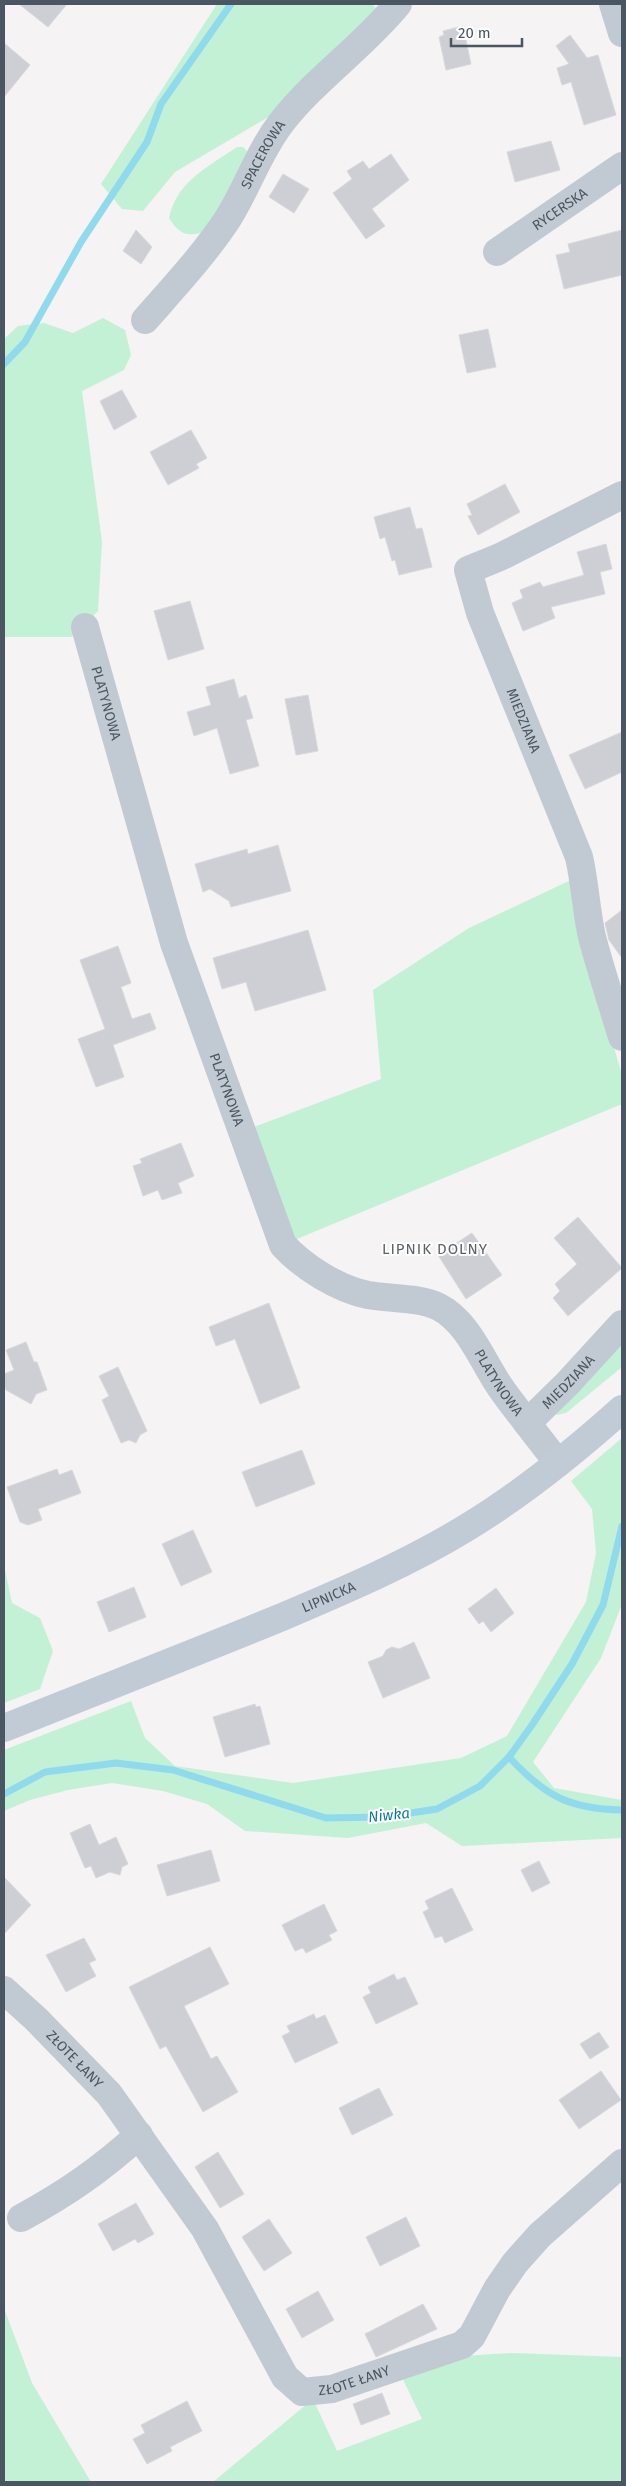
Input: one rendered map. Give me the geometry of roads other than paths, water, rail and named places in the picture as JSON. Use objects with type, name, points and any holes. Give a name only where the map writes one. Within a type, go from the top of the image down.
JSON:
[{"type":"street","name":"SPACEROWA","points":[[145,320],[205,250],[227,220],[242,196],[265,146],[281,123],[300,101],[398,4]]},
{"type":"street","points":[[613,4],[622,33]]},
{"type":"street","name":"RYCERSKA","points":[[497,252],[622,166]]},
{"type":"street","name":"MIEDZIANA","points":[[622,495],[500,557],[468,570],[480,613],[579,857],[585,881],[586,906],[592,938],[622,1037]]},
{"type":"street","name":"PLATYNOWA","points":[[85,627],[174,943],[283,1245],[291,1254],[336,1283],[366,1295],[439,1307],[455,1320],[473,1342],[496,1381],[526,1422]]},
{"type":"street","name":"MIEDZIANA","points":[[526,1422],[567,1384],[622,1324]]},
{"type":"street","name":"LIPNICKA","points":[[4,1728],[242,1633],[394,1569],[510,1500],[558,1463],[622,1409]]},
{"type":"street","points":[[526,1422],[558,1463]]},
{"type":"street","name":"ZŁOTE ŁANY","points":[[4,1990],[36,2019],[109,2094],[205,2229],[285,2378],[302,2392],[332,2389],[462,2345],[472,2336],[496,2289],[521,2256],[540,2236],[622,2163]]},
{"type":"street","points":[[21,2218],[60,2196],[103,2167],[138,2135]]},
{"type":"waterway","points":[[4,364],[25,342],[81,242],[147,142],[161,104],[231,4]]},
{"type":"waterway","name":"Niwka","points":[[4,1794],[45,1772],[116,1763],[173,1770],[326,1818],[384,1817],[437,1809],[480,1786],[509,1757],[572,1664],[603,1605],[622,1526]]},
{"type":"waterway","points":[[509,1757],[534,1782],[559,1798],[587,1807],[622,1810]]},
{"type":"district","name":"LIPNIK DOLNY","points":[[435,1249]]}]
